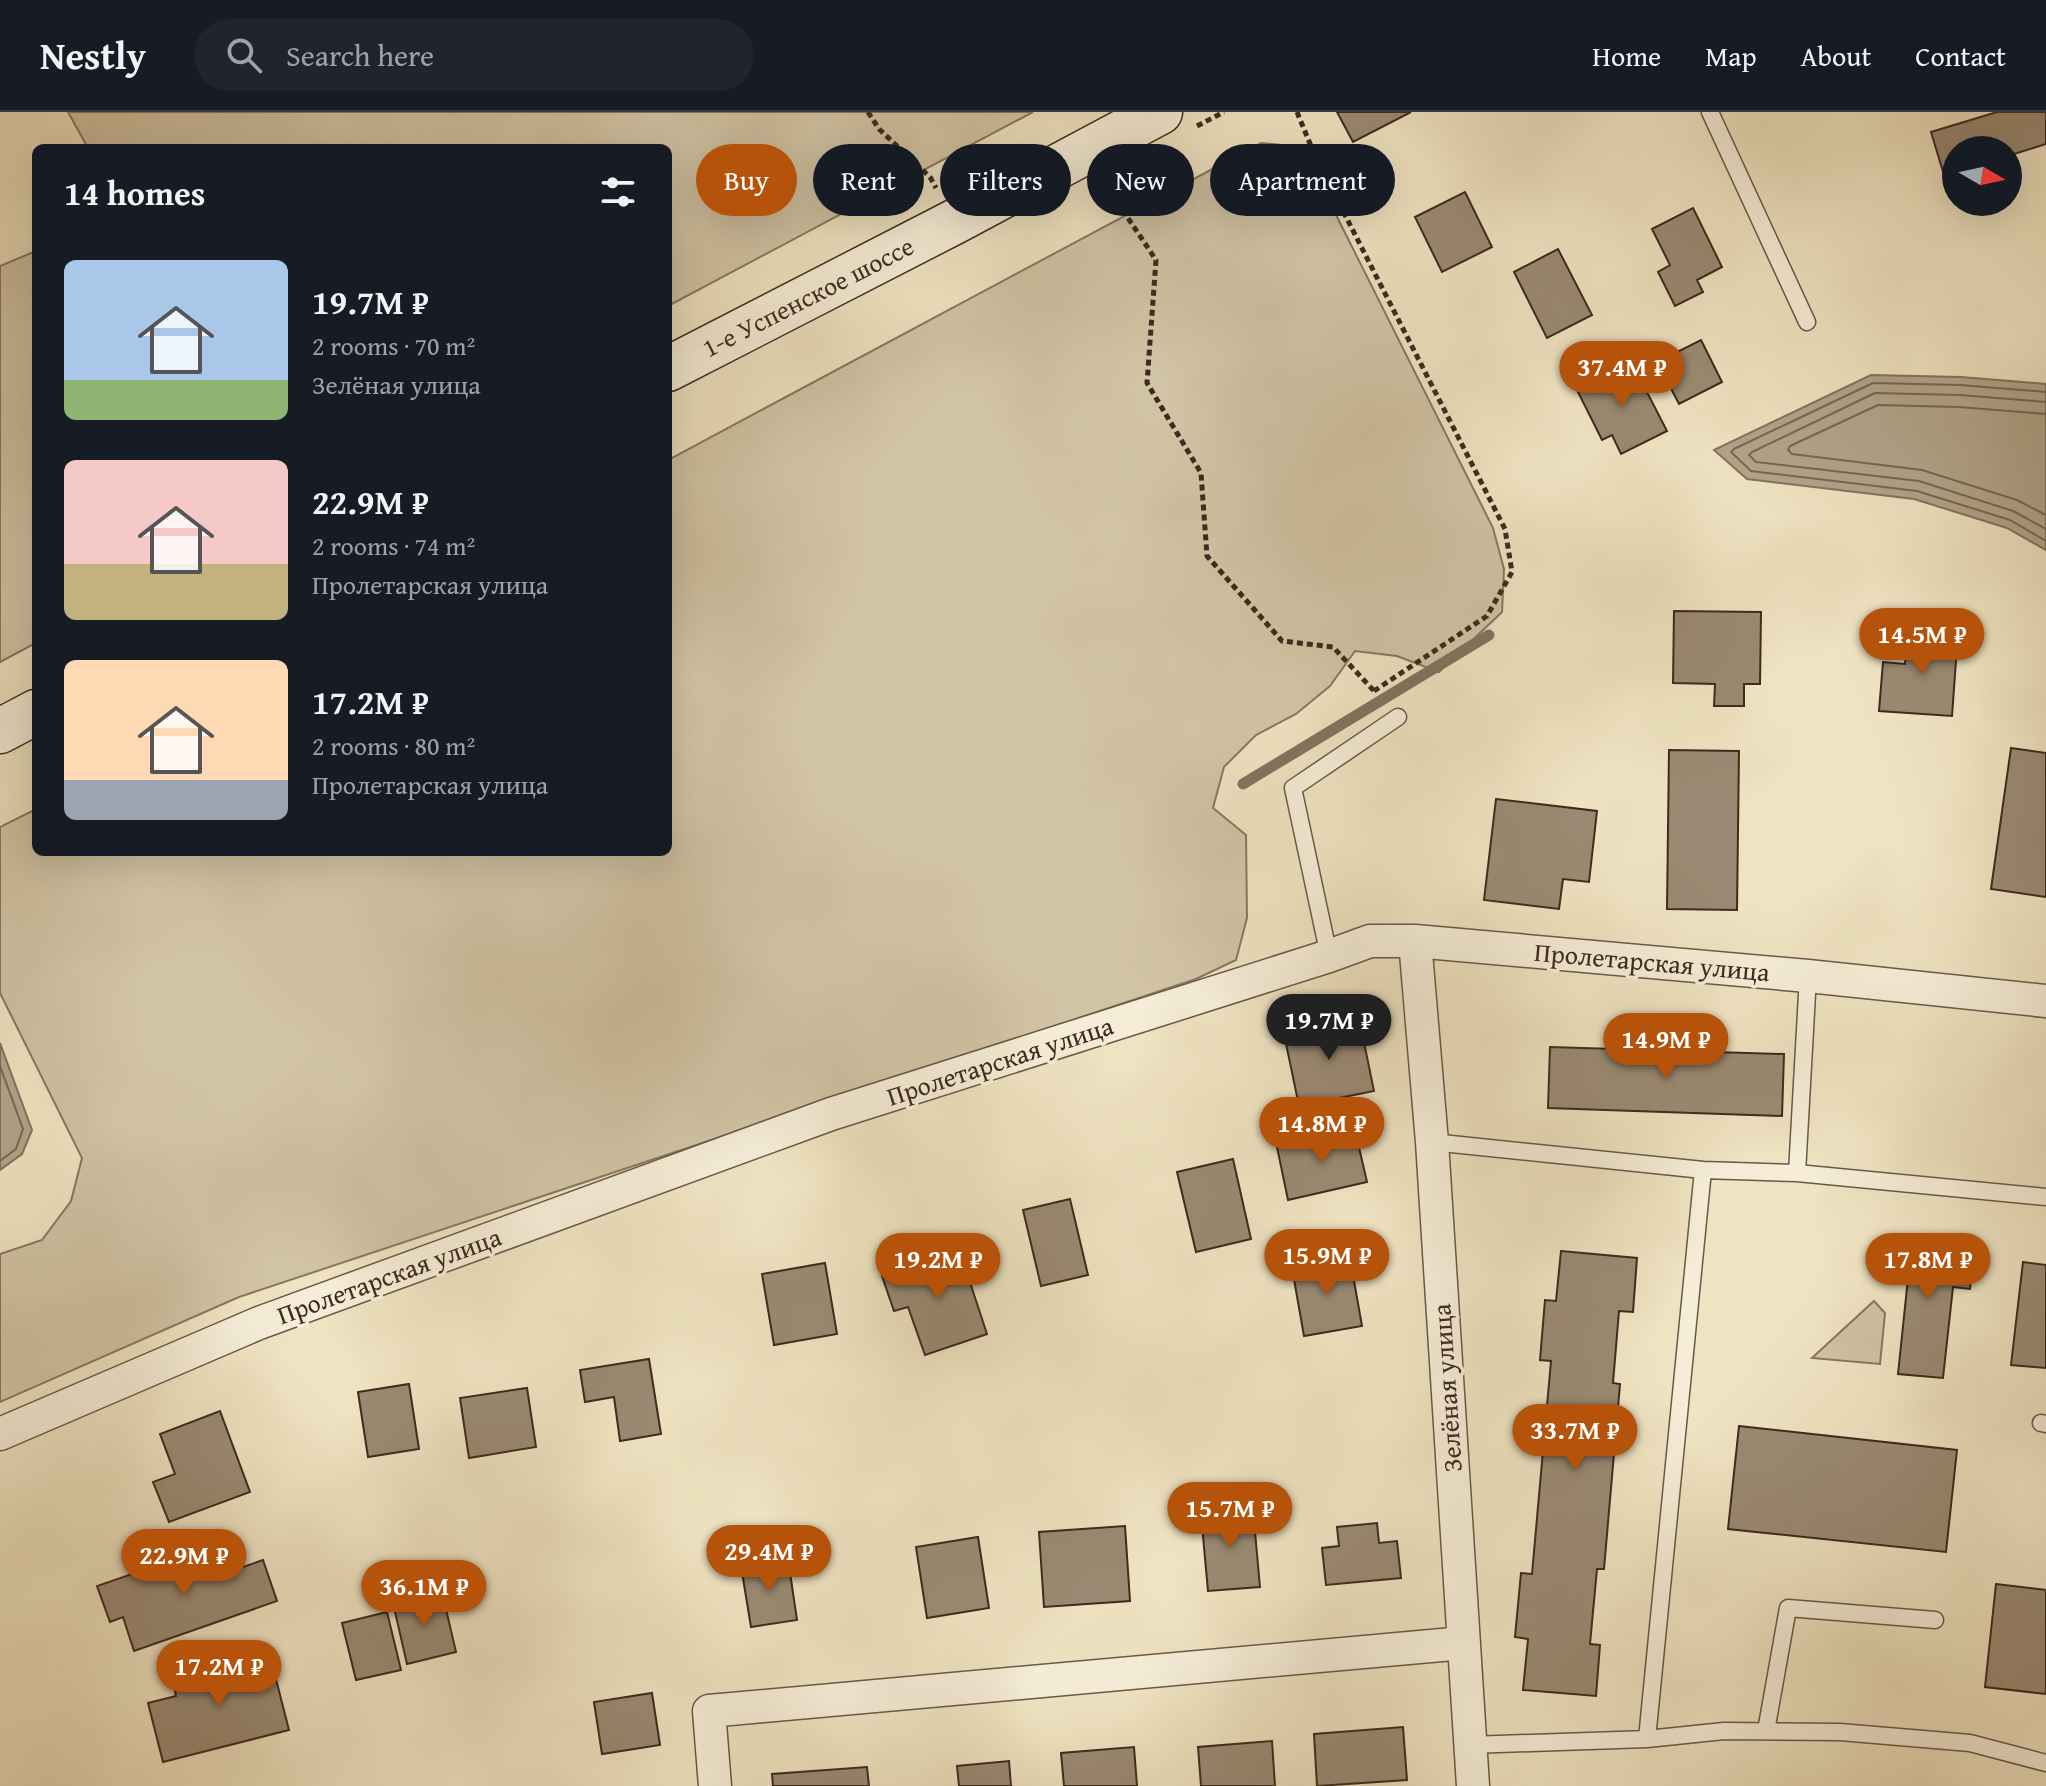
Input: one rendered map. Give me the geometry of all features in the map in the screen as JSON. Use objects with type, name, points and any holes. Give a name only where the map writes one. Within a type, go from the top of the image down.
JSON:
[{"type":"main road","name":"1-е Успенское шоссе","points":[[672,367],[1160,112]]},
{"type":"main road","points":[[0,731],[32,714]]},
{"type":"street","name":"Пролетарская улица","points":[[0,1434],[259,1323],[831,1114],[1370,941],[1415,941],[2046,1001]]},
{"type":"street","name":"Зелёная улица","points":[[1415,941],[1432,1142],[1473,1786]]},
{"type":"street","points":[[715,1786],[709,1711],[1464,1643]]},
{"type":"lane","points":[[1710,112],[1807,322]]},
{"type":"lane","points":[[1329,956],[1293,788],[1398,717]]},
{"type":"lane","points":[[1797,1173],[1808,976]]},
{"type":"lane","points":[[1432,1142],[1703,1170],[1797,1173],[2046,1197]]},
{"type":"lane","points":[[1647,1739],[1703,1170]]},
{"type":"lane","points":[[1766,1731],[1788,1608],[1935,1620]]},
{"type":"lane","points":[[1470,1745],[1647,1739],[1724,1731],[1840,1732],[1970,1743],[2046,1763]]},
{"type":"path","points":[[868,112],[879,129],[930,177],[956,221]]},
{"type":"path","points":[[1127,216],[1156,260],[1147,383],[1201,473],[1207,556],[1282,641],[1333,647],[1376,694],[1487,616],[1512,572],[1505,529],[1315,156],[1297,112]]},
{"type":"shaded area","points":[[68,112],[1033,112],[973,144],[940,144],[940,161],[924,170],[924,144],[813,144],[813,216],[837,216],[672,304],[672,144],[86,144]]},
{"type":"shaded area","points":[[1210,170],[1210,216],[1337,216],[1493,528],[1504,569],[1502,612],[1439,672],[1397,656],[1355,651],[1330,686],[1296,714],[1256,735],[1224,767],[1213,808],[1246,835],[1247,918],[1236,960],[1196,979],[239,1297],[0,1402],[0,1254],[42,1240],[71,1201],[82,1158],[0,993],[0,827],[32,811],[32,856],[672,856],[672,458],[1124,216],[1194,216],[1194,179]]},
{"type":"shaded area","points":[[32,253],[32,645],[0,662],[0,266]]},
{"type":"shaded area","points":[[1874,1301],[1885,1313],[1880,1364],[1812,1358]]},
{"type":"water","points":[[1871,375],[1961,377],[2046,384],[2046,550],[2007,528],[1914,499],[1747,479],[1714,450]]},
{"type":"water","points":[[0,1043],[32,1130],[22,1154],[0,1170]]},
{"type":"building","points":[[1337,112],[1411,112],[1353,142]]},
{"type":"building","points":[[1997,112],[2046,112],[2046,144],[2022,152],[2022,136],[1942,136],[1942,168],[1931,132]]},
{"type":"building","points":[[1465,192],[1492,247],[1442,272],[1415,217]]},
{"type":"building","points":[[1693,208],[1722,267],[1697,280],[1703,292],[1675,306],[1658,272],[1670,265],[1652,229]]},
{"type":"building","points":[[1558,249],[1592,315],[1547,338],[1514,272]]},
{"type":"building","points":[[1701,340],[1722,382],[1679,404],[1657,362]]},
{"type":"building","points":[[1632,363],[1667,431],[1621,454],[1612,435],[1602,440],[1577,390]]},
{"type":"building","points":[[1674,611],[1761,612],[1760,684],[1744,684],[1744,706],[1714,706],[1715,684],[1673,683]]},
{"type":"building","points":[[1908,629],[1958,633],[1952,716],[1879,711],[1883,662],[1905,664]]},
{"type":"building","points":[[2011,748],[2046,753],[2046,897],[1991,889]]},
{"type":"building","points":[[1669,750],[1739,751],[1737,910],[1667,909]]},
{"type":"building","points":[[1496,799],[1597,811],[1589,882],[1563,879],[1559,909],[1484,900]]},
{"type":"building","points":[[1359,1018],[1374,1091],[1299,1106],[1284,1034]]},
{"type":"building","points":[[1550,1047],[1784,1054],[1782,1116],[1548,1108]]},
{"type":"building","points":[[1355,1130],[1367,1182],[1288,1200],[1277,1147]]},
{"type":"building","points":[[1233,1159],[1251,1239],[1196,1252],[1177,1172]]},
{"type":"building","points":[[1070,1199],[1088,1275],[1041,1286],[1023,1210]]},
{"type":"building","points":[[1888,1240],[1974,1249],[1970,1289],[1953,1287],[1943,1378],[1898,1374],[1908,1278],[1885,1275]]},
{"type":"building","points":[[959,1249],[987,1334],[925,1355],[908,1307],[894,1311],[882,1276]]},
{"type":"building","points":[[1561,1251],[1637,1258],[1633,1312],[1619,1311],[1613,1383],[1620,1384],[1604,1569],[1597,1569],[1590,1644],[1600,1645],[1596,1696],[1523,1690],[1528,1639],[1515,1637],[1521,1573],[1532,1574],[1551,1361],[1540,1360],[1545,1300],[1556,1301]]},
{"type":"building","points":[[1350,1258],[1362,1326],[1304,1336],[1292,1268]]},
{"type":"building","points":[[2023,1262],[2046,1265],[2046,1368],[2011,1365]]},
{"type":"building","points":[[825,1263],[837,1334],[774,1345],[762,1274]]},
{"type":"building","points":[[649,1359],[661,1434],[620,1441],[614,1397],[585,1402],[580,1370]]},
{"type":"building","points":[[409,1384],[419,1449],[368,1457],[358,1392]]},
{"type":"building","points":[[527,1388],[536,1447],[469,1458],[460,1398]]},
{"type":"building","points":[[220,1411],[250,1492],[169,1522],[153,1482],[175,1474],[160,1434]]},
{"type":"building","points":[[1739,1426],[1957,1450],[1946,1552],[1728,1529]]},
{"type":"building","points":[[1253,1510],[1260,1587],[1208,1591],[1201,1514]]},
{"type":"building","points":[[1377,1523],[1379,1543],[1397,1541],[1401,1578],[1326,1585],[1322,1548],[1339,1546],[1337,1527]]},
{"type":"building","points":[[1125,1526],[1130,1601],[1044,1607],[1039,1532]]},
{"type":"building","points":[[978,1537],[989,1608],[927,1618],[916,1547]]},
{"type":"building","points":[[213,1546],[223,1574],[263,1560],[277,1601],[134,1651],[123,1617],[110,1622],[97,1586]]},
{"type":"building","points":[[788,1559],[797,1620],[751,1627],[741,1566]]},
{"type":"building","points":[[1996,1584],[2046,1590],[2046,1694],[1985,1687]]},
{"type":"building","points":[[442,1592],[456,1652],[407,1664],[393,1603]]},
{"type":"building","points":[[387,1612],[401,1670],[356,1680],[342,1623]]},
{"type":"building","points":[[269,1652],[289,1730],[163,1762],[148,1703],[176,1696],[172,1677]]},
{"type":"building","points":[[652,1693],[660,1745],[602,1754],[594,1702]]},
{"type":"building","points":[[1403,1727],[1407,1780],[1317,1786],[1314,1734]]},
{"type":"building","points":[[1272,1741],[1275,1786],[1201,1786],[1198,1747]]},
{"type":"building","points":[[1134,1747],[1137,1786],[1064,1786],[1061,1753]]},
{"type":"building","points":[[1009,1761],[1011,1786],[959,1786],[957,1766]]},
{"type":"building","points":[[867,1767],[869,1786],[773,1786],[772,1774]]},
{"type":"waterway","points":[[1243,784],[1489,635]]}]
